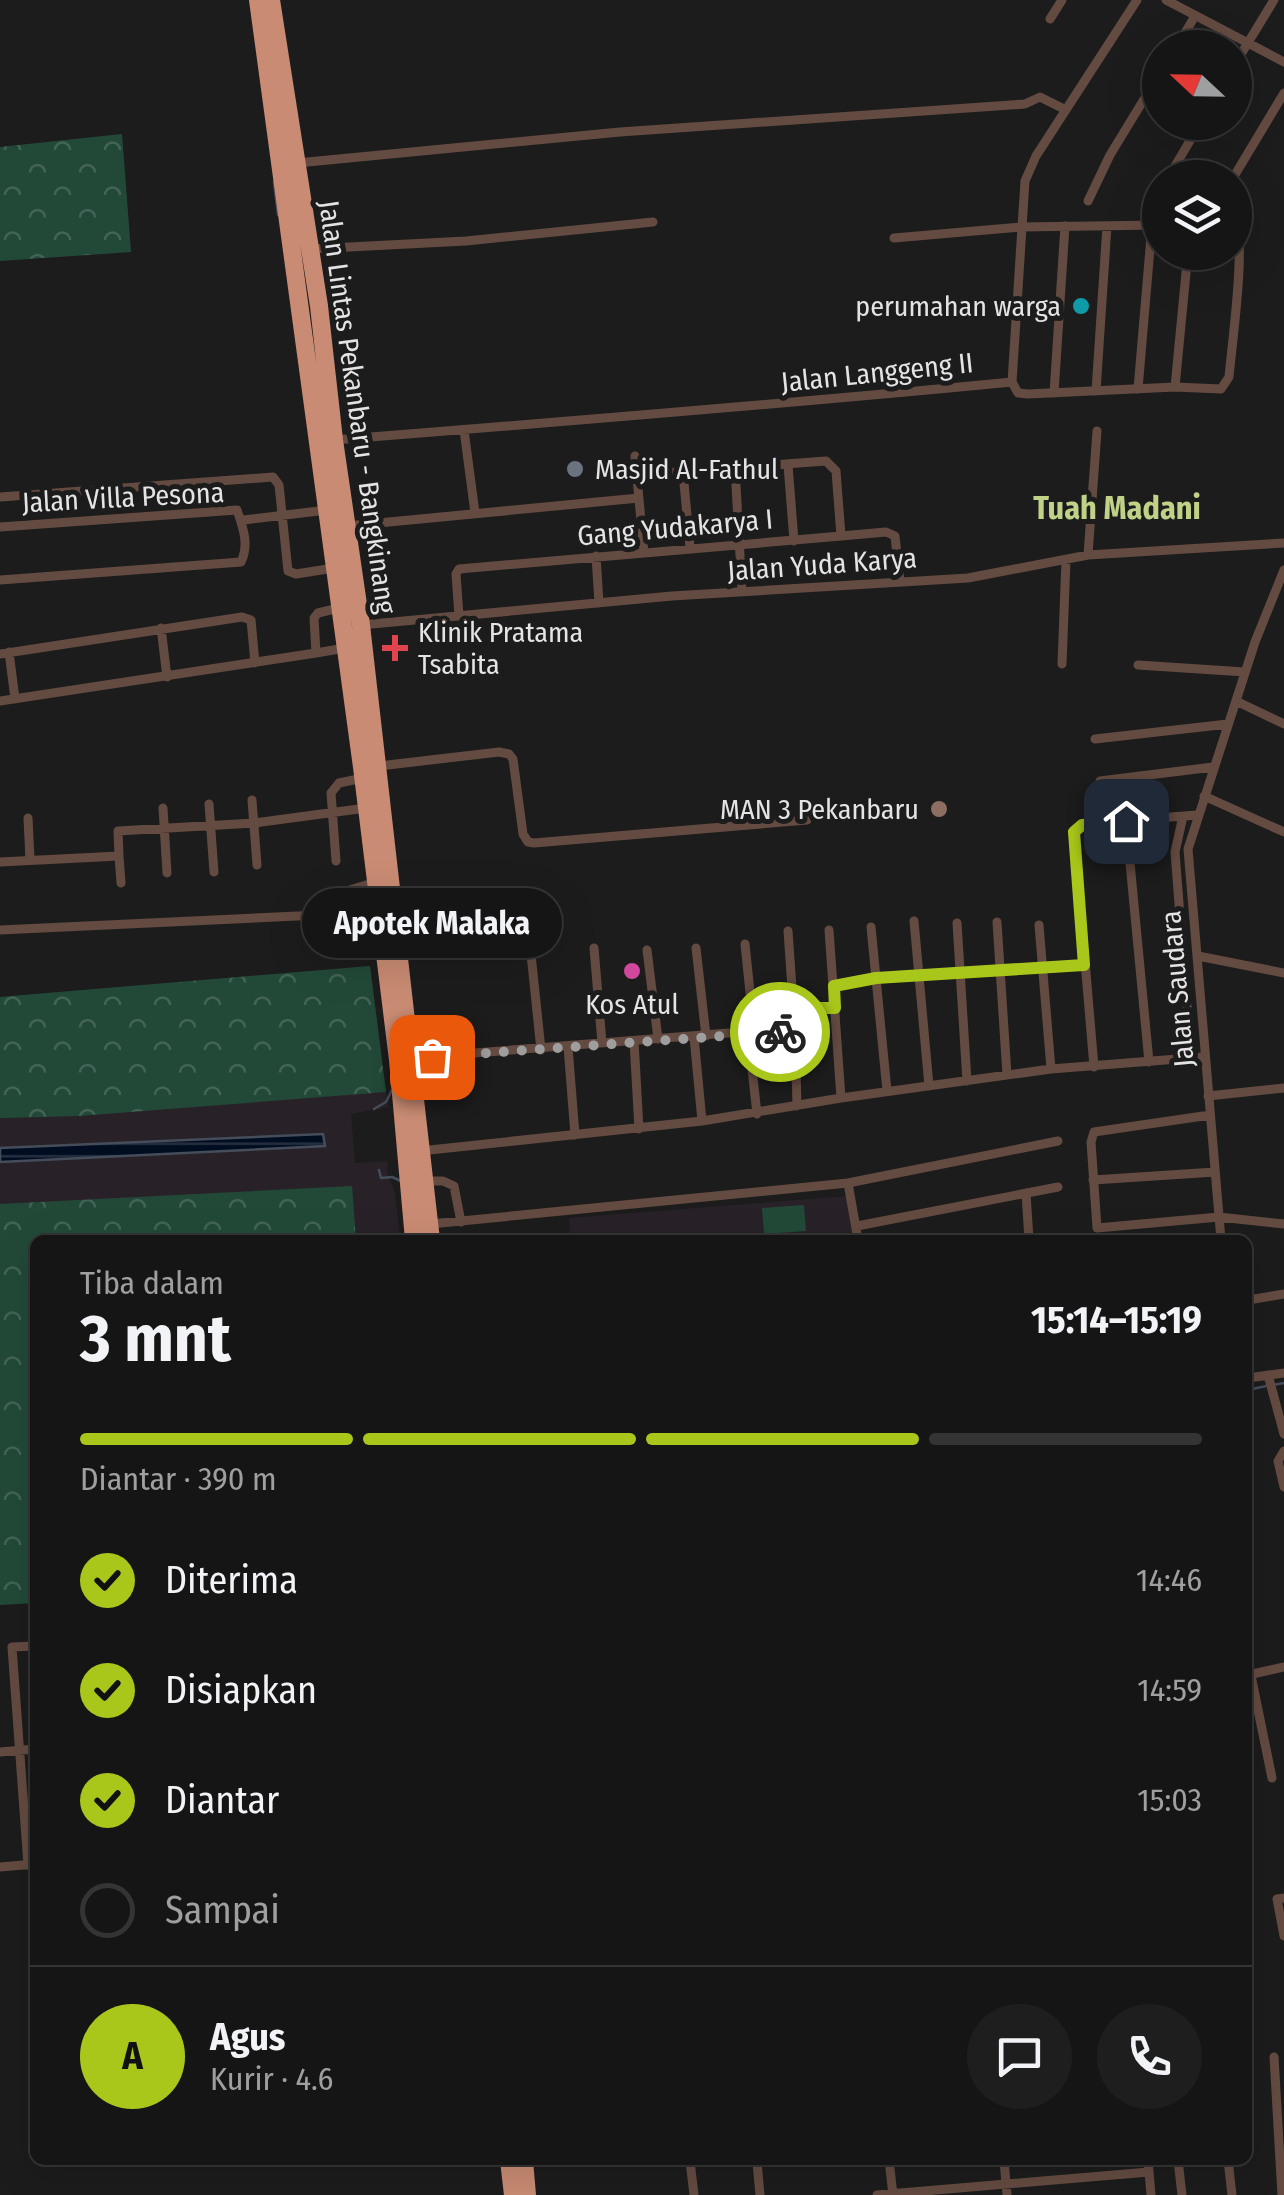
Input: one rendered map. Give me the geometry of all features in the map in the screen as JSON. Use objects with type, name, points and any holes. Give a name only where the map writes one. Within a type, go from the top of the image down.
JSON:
[{"type":"highway","name":"Jalan Lintas Pekanbaru - Bangkinang","points":[[258,0],[280,177],[310,308],[334,440],[361,625],[430,1232]]},
{"type":"highway","name":"Jalan Lintas Pekanbaru - Bangkinang","points":[[271,0],[310,249],[310,308],[327,510],[384,946],[413,1235]]},
{"type":"highway","points":[[510,2165],[513,2195]]},
{"type":"highway","points":[[525,2165],[528,2195]]},
{"type":"street","points":[[1050,18],[1062,0]]},
{"type":"street","name":"Jalan Langgeng II","points":[[334,440],[1012,382],[1025,180],[1036,156],[1136,0]]},
{"type":"street","points":[[1166,0],[1222,30]]},
{"type":"street","points":[[1252,36],[1274,0]]},
{"type":"street","points":[[1187,30],[1195,16]]},
{"type":"street","points":[[1252,45],[1284,62]]},
{"type":"street","points":[[1244,160],[1284,94]]},
{"type":"street","points":[[294,163],[620,132],[1025,104],[1040,97],[1066,110]]},
{"type":"street","points":[[1088,201],[1110,154],[1142,102]]},
{"type":"street","points":[[310,249],[408,245],[654,222]]},
{"type":"street","points":[[894,238],[1020,227],[1142,225]]},
{"type":"street","points":[[1054,393],[1065,226]]},
{"type":"street","points":[[1096,391],[1107,226]]},
{"type":"street","points":[[1138,389],[1151,270]]},
{"type":"street","points":[[1175,387],[1186,270]]},
{"type":"street","points":[[1012,382],[1018,393],[1222,388],[1226,385],[1237,270]]},
{"type":"street","points":[[464,430],[475,512]]},
{"type":"street","points":[[1088,555],[1098,431]]},
{"type":"street","points":[[635,456],[644,553]]},
{"type":"street","points":[[636,475],[826,461],[836,471],[841,536]]},
{"type":"street","points":[[788,464],[794,540]]},
{"type":"street","points":[[735,468],[742,592]]},
{"type":"street","points":[[683,472],[690,548]]},
{"type":"street","points":[[0,497],[266,476],[279,485],[286,568],[296,574],[334,568]]},
{"type":"street","points":[[347,526],[639,498]]},
{"type":"street","name":"Jalan Villa Pesona","points":[[0,527],[237,510],[244,520],[245,555],[241,562],[0,580]]},
{"type":"street","name":"Jalan Villa Pesona","points":[[244,520],[327,510]]},
{"type":"street","name":"Gang Yudakarya I","points":[[459,616],[456,574],[460,569],[886,532],[894,536],[900,582]]},
{"type":"street","name":"Jalan Yuda Karya","points":[[361,625],[599,603],[968,578],[1088,555],[1284,543]]},
{"type":"street","points":[[596,556],[599,603]]},
{"type":"street","points":[[1062,664],[1066,560]]},
{"type":"street","name":"Jalan Saudara","points":[[1221,1235],[1188,865],[1190,838],[1245,672],[1284,570]]},
{"type":"street","points":[[316,652],[314,618],[318,612],[339,608]]},
{"type":"street","points":[[16,700],[4,653],[161,628],[247,618],[252,627],[255,663]]},
{"type":"street","points":[[161,628],[167,677]]},
{"type":"street","points":[[0,702],[345,648]]},
{"type":"street","points":[[1138,665],[1245,672]]},
{"type":"street","points":[[1236,701],[1284,724]]},
{"type":"street","points":[[1094,739],[1228,724]]},
{"type":"street","points":[[379,766],[509,754],[513,759],[522,834],[534,844],[807,820]]},
{"type":"street","points":[[1100,781],[1213,767]]},
{"type":"street","points":[[336,861],[331,814],[334,788],[339,783],[363,778]]},
{"type":"street","points":[[1204,796],[1284,832]]},
{"type":"street","points":[[252,800],[257,865]]},
{"type":"street","points":[[209,804],[214,872]]},
{"type":"street","points":[[163,808],[168,873]]},
{"type":"street","points":[[118,831],[254,824],[366,808]]},
{"type":"street","points":[[117,816],[120,883]]},
{"type":"street","points":[[1183,816],[1175,852],[1192,1058]]},
{"type":"street","points":[[1094,1067],[1074,832],[1082,825],[1197,816]]},
{"type":"street","points":[[28,818],[30,860]]},
{"type":"street","points":[[1126,821],[1149,1062]]},
{"type":"street","points":[[0,862],[119,856]]},
{"type":"street","points":[[376,882],[342,892],[341,914],[348,943],[359,948],[384,946]]},
{"type":"street","points":[[0,930],[341,914]]},
{"type":"street","points":[[1180,918],[1194,917]]},
{"type":"street","points":[[914,921],[929,1086]]},
{"type":"street","points":[[997,922],[1007,1075]]},
{"type":"street","points":[[956,923],[967,1081]]},
{"type":"street","points":[[1038,925],[1051,1069]]},
{"type":"street","points":[[871,927],[887,1091]]},
{"type":"street","points":[[829,930],[841,1098]]},
{"type":"street","points":[[788,931],[797,1106]]},
{"type":"street","points":[[745,944],[757,1114]]},
{"type":"street","points":[[594,948],[602,1043]]},
{"type":"street","points":[[696,948],[706,1036]]},
{"type":"street","points":[[647,950],[658,1039]]},
{"type":"street","points":[[531,954],[541,1050]]},
{"type":"street","points":[[1198,956],[1284,973]]},
{"type":"street","points":[[834,986],[959,971],[1084,965]]},
{"type":"street","points":[[792,1008],[835,1008]]},
{"type":"street","points":[[410,1058],[795,1032]]},
{"type":"street","points":[[694,1037],[702,1122]]},
{"type":"street","points":[[634,1041],[639,1130]]},
{"type":"street","points":[[568,1046],[576,1135]]},
{"type":"street","points":[[420,1151],[702,1122],[1051,1069],[1203,1058]]},
{"type":"street","points":[[1208,1096],[1284,1088]]},
{"type":"street","points":[[1098,1235],[1091,1142],[1094,1132],[1210,1115]]},
{"type":"street","points":[[430,1232],[462,1222],[848,1183],[1058,1141]]},
{"type":"street","points":[[1094,1180],[1215,1172]]},
{"type":"street","points":[[423,1181],[454,1186],[462,1222]]},
{"type":"street","points":[[848,1183],[858,1235]]},
{"type":"street","points":[[857,1226],[1058,1187]]},
{"type":"street","points":[[1026,1193],[1029,1235]]},
{"type":"street","points":[[1097,1228],[1219,1218],[1284,1224]]},
{"type":"street","points":[[1252,1299],[1284,1294]]},
{"type":"street","points":[[1252,1377],[1284,1372]]},
{"type":"street","points":[[1268,1375],[1284,1434]]},
{"type":"street","points":[[1284,1450],[1278,1461],[1284,1487]]},
{"type":"street","points":[[0,1648],[30,1646]]},
{"type":"street","points":[[12,1648],[30,1845]]},
{"type":"street","points":[[1252,1674],[1284,1666]]},
{"type":"street","points":[[1252,1688],[1272,1778]]},
{"type":"street","points":[[0,1752],[30,1749]]},
{"type":"street","points":[[0,1868],[30,1864]]},
{"type":"street","points":[[1284,1898],[1277,1898],[1284,1936]]},
{"type":"street","points":[[1274,2057],[1282,2195]]},
{"type":"street","points":[[690,2165],[694,2195]]},
{"type":"street","points":[[757,2165],[760,2195]]},
{"type":"street","points":[[890,2165],[894,2194]]},
{"type":"street","points":[[1004,2165],[1007,2190]]},
{"type":"street","points":[[1148,2165],[1151,2195]]},
{"type":"street","points":[[1179,2165],[1182,2195]]},
{"type":"street","points":[[1229,2165],[1232,2195]]},
{"type":"street","points":[[878,2195],[1007,2190],[1149,2172]]},
{"type":"shaded area","points":[[370,966],[388,1107],[351,1114],[355,1163],[388,1161],[399,1235],[30,1235],[30,1284],[0,1549],[0,997]]},
{"type":"shaded area","points":[[849,1196],[853,1235],[570,1235],[569,1218]]},
{"type":"green space","points":[[122,134],[131,252],[0,261],[0,147]]},
{"type":"green space","points":[[370,966],[386,1092],[79,1116],[0,1118],[0,997]]},
{"type":"green space","points":[[352,1186],[356,1235],[30,1235],[30,1603],[0,1605],[0,1204]]},
{"type":"green space","points":[[804,1205],[806,1231],[764,1234],[762,1208]]},
{"type":"water","points":[[323,1134],[325,1146],[0,1162],[0,1148]]},
{"type":"waterway","points":[[274,182],[278,215]]},
{"type":"waterway","points":[[374,1109],[386,1102],[392,1090]]},
{"type":"waterway","points":[[379,1170],[381,1178],[401,1181]]},
{"type":"waterway","points":[[1273,1385],[1284,1383]]},
{"type":"waterway","points":[[1252,1389],[1266,1386]]},
{"type":"way so far","points":[[432,1057],[780,1032]]},
{"type":"place","name":"perumahan warga","points":[[1081,306]]},
{"type":"place","name":"Masjid Al-Fathul","points":[[575,469]]},
{"type":"place","name":"Klinik Pratama Tsabita","points":[[395,648]]},
{"type":"place","name":"MAN 3 Pekanbaru","points":[[939,809]]},
{"type":"place","name":"Kos Atul","points":[[632,971]]},
{"type":"place","name":"Apotek Malaka","points":[[432,1057]]},
{"type":"district","name":"Tuah Madani","points":[[1117,508]]},
{"type":"route","points":[[780,1032],[795,1032],[792,1008],[835,1008],[834,986],[959,971],[1084,965],[1074,832],[1091,823],[1126,821]]}]
